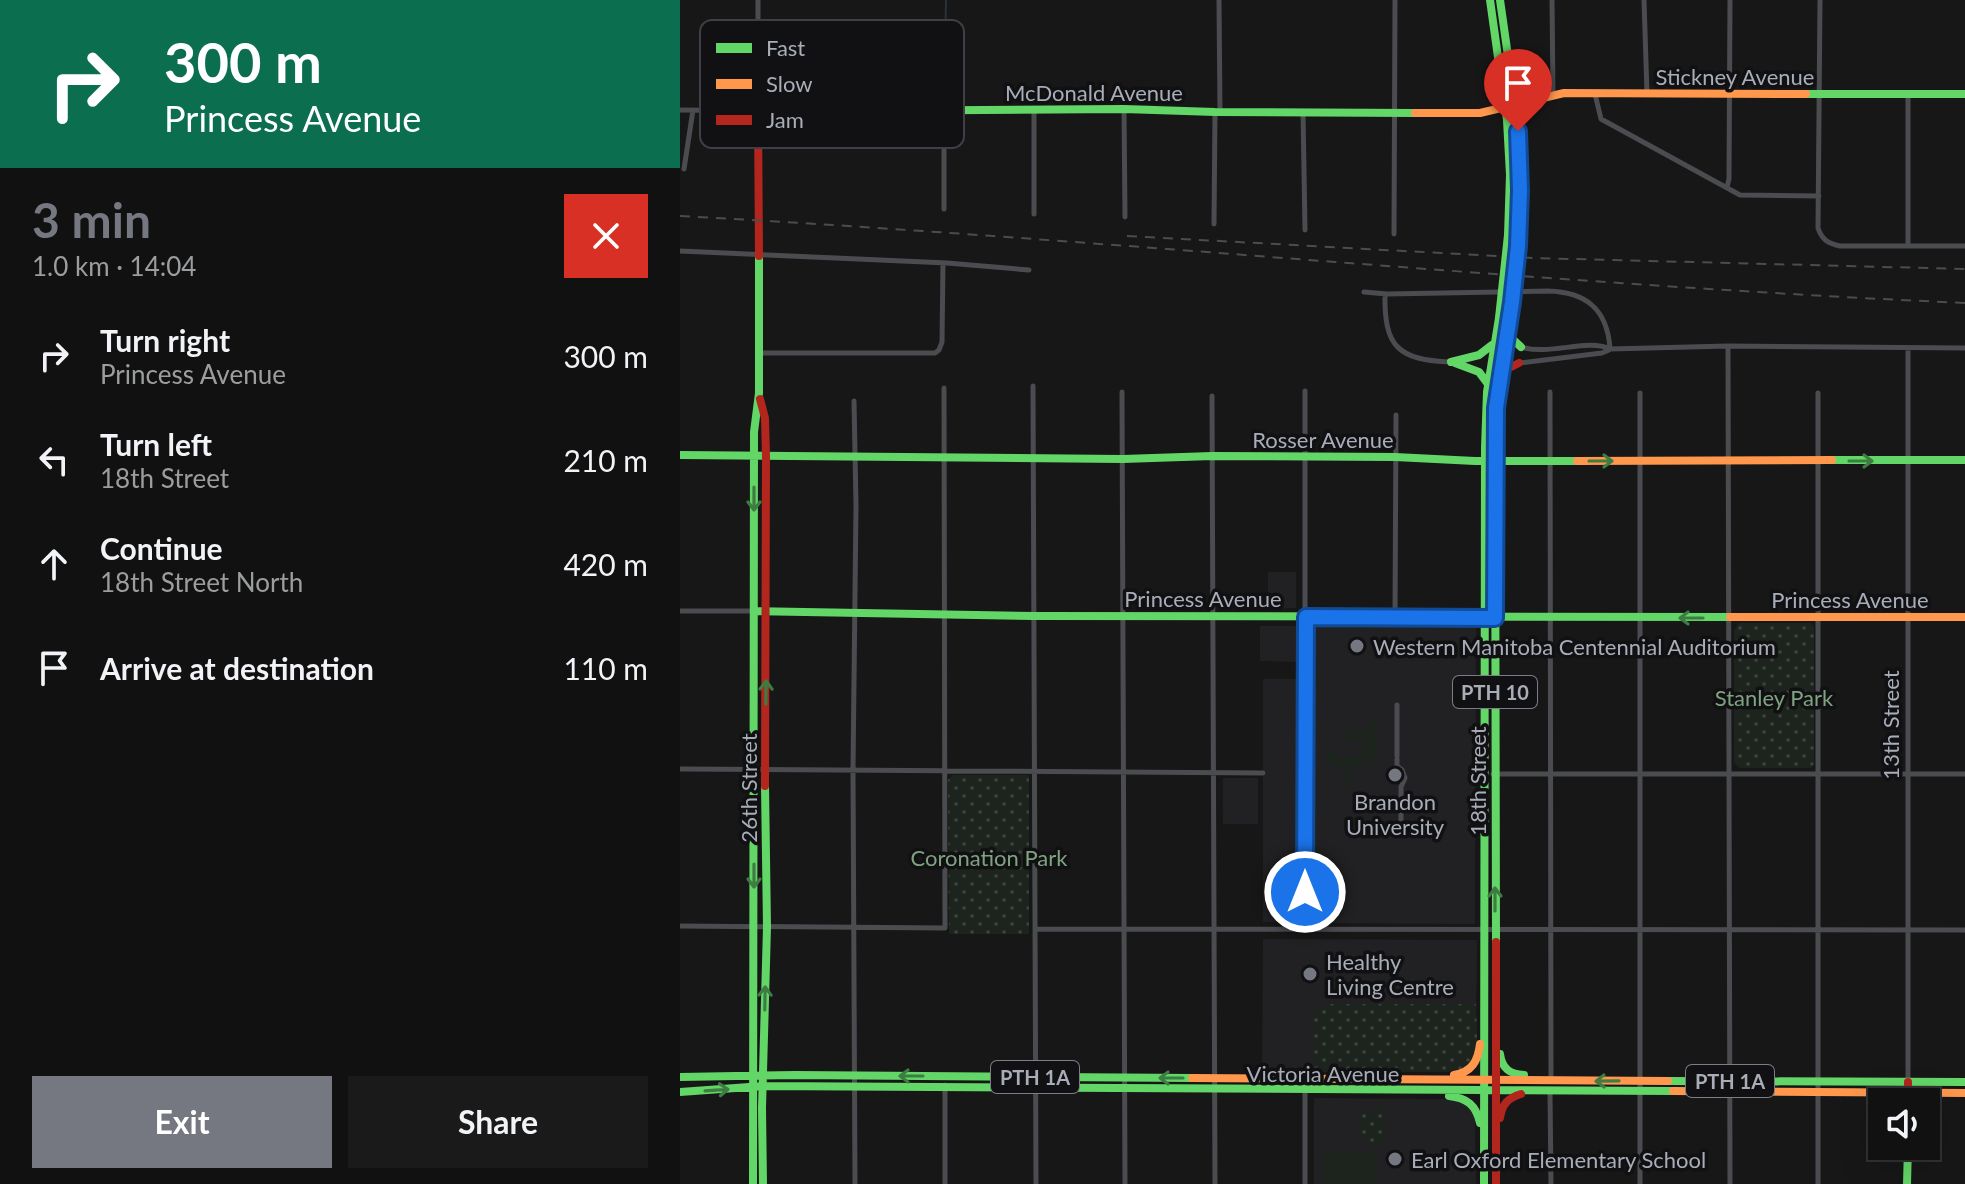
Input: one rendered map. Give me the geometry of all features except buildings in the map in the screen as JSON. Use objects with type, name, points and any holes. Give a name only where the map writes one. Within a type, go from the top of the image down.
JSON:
[{"type":"main road","name":"PTH 10","points":[[1490,0],[1506,104]]},
{"type":"main road","name":"18th Street","points":[[1484,1184],[1484,618],[1490,461],[1518,235],[1520,169],[1517,118],[1500,0]]},
{"type":"main road","name":"Stickney Avenue","points":[[1506,104],[1564,93],[1965,94]]},
{"type":"main road","name":"McDonald Avenue","points":[[964,110],[1480,113],[1506,104]]},
{"type":"main road","name":"18th Street","points":[[1496,1184],[1495,618],[1488,384],[1508,235],[1510,175],[1506,104]]},
{"type":"main road","name":"26th Street","points":[[758,148],[759,393],[754,456],[754,927],[759,1076]]},
{"type":"main road","points":[[1507,333],[1521,347]]},
{"type":"main road","points":[[1451,362],[1479,356],[1495,341]]},
{"type":"main road","points":[[1451,362],[1479,372],[1488,384]]},
{"type":"main road","points":[[1499,380],[1507,369],[1519,363]]},
{"type":"main road","name":"26th Street","points":[[753,1184],[752,1130],[759,1076],[767,927],[766,456],[765,418],[759,393]]},
{"type":"main road","name":"Rosser Avenue","points":[[680,455],[1123,459],[1395,457],[1490,461],[1965,460]]},
{"type":"main road","name":"Princess Avenue","points":[[754,611],[1395,618],[1965,617]]},
{"type":"main road","points":[[1389,1080],[1458,1075],[1472,1069],[1480,1046],[1484,978]]},
{"type":"main road","points":[[1495,1005],[1503,1068],[1516,1075],[1551,1079]]},
{"type":"main road","name":"Victoria Avenue","points":[[680,1077],[1551,1079]]},
{"type":"main road","name":"PTH 1A","points":[[1551,1079],[1965,1082]]},
{"type":"main road","name":"13th Street","points":[[1908,1082],[1908,1088]]},
{"type":"main road","name":"26th Street","points":[[758,1087],[763,1130],[763,1184]]},
{"type":"main road","name":"Victoria Avenue","points":[[680,1092],[758,1087],[855,1087],[1868,1095]]},
{"type":"main road","points":[[1388,1091],[1468,1100],[1478,1113],[1484,1163]]},
{"type":"main road","points":[[1495,1163],[1503,1104],[1514,1096],[1537,1092]]},
{"type":"main road","name":"Victoria Avenue","points":[[1940,1095],[1965,1093]]},
{"type":"main road","points":[[752,1130],[763,1130]]},
{"type":"main road","points":[[1907,1184],[1908,1160]]},
{"type":"street","points":[[1214,224],[1219,0]]},
{"type":"street","points":[[1394,234],[1395,0]]},
{"type":"street","points":[[1552,0],[1553,95]]},
{"type":"street","points":[[1644,0],[1647,94]]},
{"type":"street","points":[[1727,187],[1730,0]]},
{"type":"street","points":[[1820,0],[1818,228],[1821,236],[1840,246],[1965,246]]},
{"type":"street","points":[[1595,93],[1601,119],[1740,195],[1819,196]]},
{"type":"street","points":[[1908,94],[1908,245]]},
{"type":"street","points":[[1034,109],[1034,214]]},
{"type":"street","points":[[1124,109],[1125,217]]},
{"type":"street","name":"McDonald Avenue","points":[[680,110],[700,110]]},
{"type":"street","points":[[684,169],[693,110]]},
{"type":"street","points":[[1303,112],[1305,230]]},
{"type":"street","points":[[944,148],[944,209]]},
{"type":"street","points":[[680,251],[1029,270]]},
{"type":"street","points":[[758,353],[935,353],[942,342],[943,263]]},
{"type":"street","points":[[1364,292],[1548,291],[1573,294],[1590,303],[1601,315],[1608,331],[1610,349]]},
{"type":"street","points":[[1385,294],[1386,326],[1398,348],[1422,360],[1451,362]]},
{"type":"street","points":[[1521,347],[1542,351],[1596,346],[1610,349]]},
{"type":"street","points":[[1728,346],[1730,1184]]},
{"type":"street","points":[[1519,363],[1602,353],[1610,349],[1728,346],[1965,348]]},
{"type":"street","name":"13th Street","points":[[1908,348],[1908,1082]]},
{"type":"street","points":[[1033,386],[1036,1184]]},
{"type":"street","points":[[680,926],[945,928],[944,388]]},
{"type":"street","points":[[1305,391],[1305,930]]},
{"type":"street","points":[[1122,392],[1125,1184]]},
{"type":"street","points":[[1550,392],[1551,1079]]},
{"type":"street","points":[[1640,393],[1640,1184]]},
{"type":"street","points":[[1818,393],[1818,1184]]},
{"type":"street","points":[[1212,396],[1215,1184]]},
{"type":"street","points":[[854,401],[855,1184]]},
{"type":"street","points":[[1395,618],[1396,415]]},
{"type":"street","name":"Princess Avenue","points":[[680,611],[754,611]]},
{"type":"street","points":[[1397,705],[1397,766],[1405,778],[1401,787],[1401,821]]},
{"type":"street","points":[[680,769],[1263,773]]},
{"type":"street","points":[[1484,774],[1965,774]]},
{"type":"street","points":[[1035,929],[1965,930]]},
{"type":"street","points":[[945,1076],[945,1184]]},
{"type":"street","points":[[1305,1079],[1305,1184]]},
{"type":"street","points":[[1550,1092],[1551,1184]]},
{"type":"shaded area","points":[[1268,572],[1296,572],[1296,608],[1268,609]]},
{"type":"shaded area","points":[[1260,626],[1296,626],[1296,662],[1260,661]]},
{"type":"shaded area","name":"Brandon University","points":[[1314,626],[1476,627],[1475,924],[1314,923]]},
{"type":"shaded area","name":"Brandon University","points":[[1263,679],[1296,679],[1297,922],[1263,922]]},
{"type":"shaded area","points":[[1223,778],[1258,778],[1258,824],[1223,824]]},
{"type":"shaded area","points":[[1263,939],[1477,940],[1476,1049],[1448,1072],[1262,1071]]},
{"type":"shaded area","name":"Earl Oxford Elementary School","points":[[1314,1098],[1443,1099],[1466,1104],[1475,1121],[1476,1184],[1314,1184]]},
{"type":"green space","name":"Stanley Park","points":[[1739,623],[1810,623],[1814,626],[1814,764],[1811,768],[1740,768],[1734,763],[1734,631]]},
{"type":"green space","points":[[1368,720],[1376,720],[1376,761],[1368,766],[1356,767],[1352,774],[1354,780],[1346,788],[1345,767],[1327,766],[1327,751],[1330,747],[1342,759],[1348,753],[1362,754],[1363,743],[1347,740],[1345,731],[1352,734],[1354,731],[1368,731]]},
{"type":"green space","name":"Coronation Park","points":[[953,775],[1029,775],[1029,934],[949,934],[948,780]]},
{"type":"green space","points":[[1323,1004],[1476,1004],[1477,1042],[1474,1057],[1467,1067],[1448,1072],[1314,1072],[1314,1013]]},
{"type":"green space","points":[[1377,1107],[1384,1107],[1384,1146],[1368,1146],[1368,1138],[1360,1138],[1360,1113],[1377,1113]]},
{"type":"green space","points":[[1326,1152],[1376,1153],[1376,1184],[1325,1184]]},
{"type":"waterway","points":[[946,0],[946,20]]},
{"type":"railway","points":[[680,216],[1644,285],[1965,303]]},
{"type":"railway","points":[[1127,236],[1533,258],[1965,269]]},
{"type":"traffic: fast","points":[[1490,0],[1504,100]]},
{"type":"traffic: fast","points":[[1500,0],[1514,98]]},
{"type":"traffic: fast","points":[[1806,94],[1965,94]]},
{"type":"traffic: fast","points":[[1514,98],[1517,118]]},
{"type":"traffic: fast","points":[[1504,100],[1507,120]]},
{"type":"traffic: fast","points":[[964,110],[1415,113]]},
{"type":"traffic: fast","points":[[1517,118],[1520,169],[1518,235]]},
{"type":"traffic: fast","points":[[1507,120],[1510,175],[1508,235]]},
{"type":"traffic: fast","points":[[1499,318],[1508,235]]},
{"type":"traffic: fast","points":[[753,1184],[754,432],[759,393],[759,256]]},
{"type":"traffic: fast","points":[[1484,1184],[1485,448],[1487,392],[1499,318]]},
{"type":"traffic: fast","points":[[1496,942],[1495,422],[1509,319]]},
{"type":"traffic: fast","points":[[1507,334],[1521,347]]},
{"type":"traffic: fast","points":[[1451,362],[1479,355],[1492,345]]},
{"type":"traffic: fast","points":[[1455,363],[1479,372],[1488,384]]},
{"type":"traffic: fast","points":[[680,455],[1123,459],[1395,457],[1577,461]]},
{"type":"traffic: fast","points":[[1832,460],[1965,460]]},
{"type":"traffic: fast","points":[[754,611],[1034,616],[1730,617]]},
{"type":"traffic: fast","points":[[763,1184],[767,927],[765,786]]},
{"type":"traffic: fast","points":[[1500,1054],[1508,1070],[1524,1075]]},
{"type":"traffic: fast","points":[[680,1077],[1192,1078]]},
{"type":"traffic: fast","points":[[1668,1081],[1965,1082]]},
{"type":"traffic: fast","points":[[680,1092],[763,1086],[1673,1091]]},
{"type":"traffic: fast","points":[[1449,1096],[1470,1104],[1480,1123]]},
{"type":"traffic: fast","points":[[1907,1184],[1908,1160]]},
{"type":"traffic: slow","points":[[1415,113],[1480,113],[1564,93],[1806,94]]},
{"type":"traffic: slow","points":[[1509,319],[1518,235]]},
{"type":"traffic: slow","points":[[1577,461],[1832,460]]},
{"type":"traffic: slow","points":[[1730,617],[1965,617]]},
{"type":"traffic: slow","points":[[1454,1075],[1473,1065],[1480,1044]]},
{"type":"traffic: slow","points":[[1192,1078],[1668,1081]]},
{"type":"traffic: slow","points":[[1673,1091],[1965,1093]]},
{"type":"traffic: jam","points":[[758,148],[759,256]]},
{"type":"traffic: jam","points":[[1502,375],[1519,363]]},
{"type":"traffic: jam","points":[[760,399],[765,418],[766,456],[765,786]]},
{"type":"traffic: jam","points":[[1496,942],[1496,1184]]},
{"type":"traffic: jam","points":[[1908,1082],[1908,1088]]},
{"type":"traffic: jam","points":[[1500,1118],[1506,1102],[1521,1094]]},
{"type":"place","name":"Western Manitoba Centennial Auditorium","points":[[1357,646]]},
{"type":"place","name":"Brandon University","points":[[1395,775]]},
{"type":"place","name":"Healthy Living Centre","points":[[1310,974]]},
{"type":"place","name":"Earl Oxford Elementary School","points":[[1395,1159]]},
{"type":"route","points":[[1305,892],[1306,617],[1495,618],[1496,408],[1518,246],[1518,131]]}]
